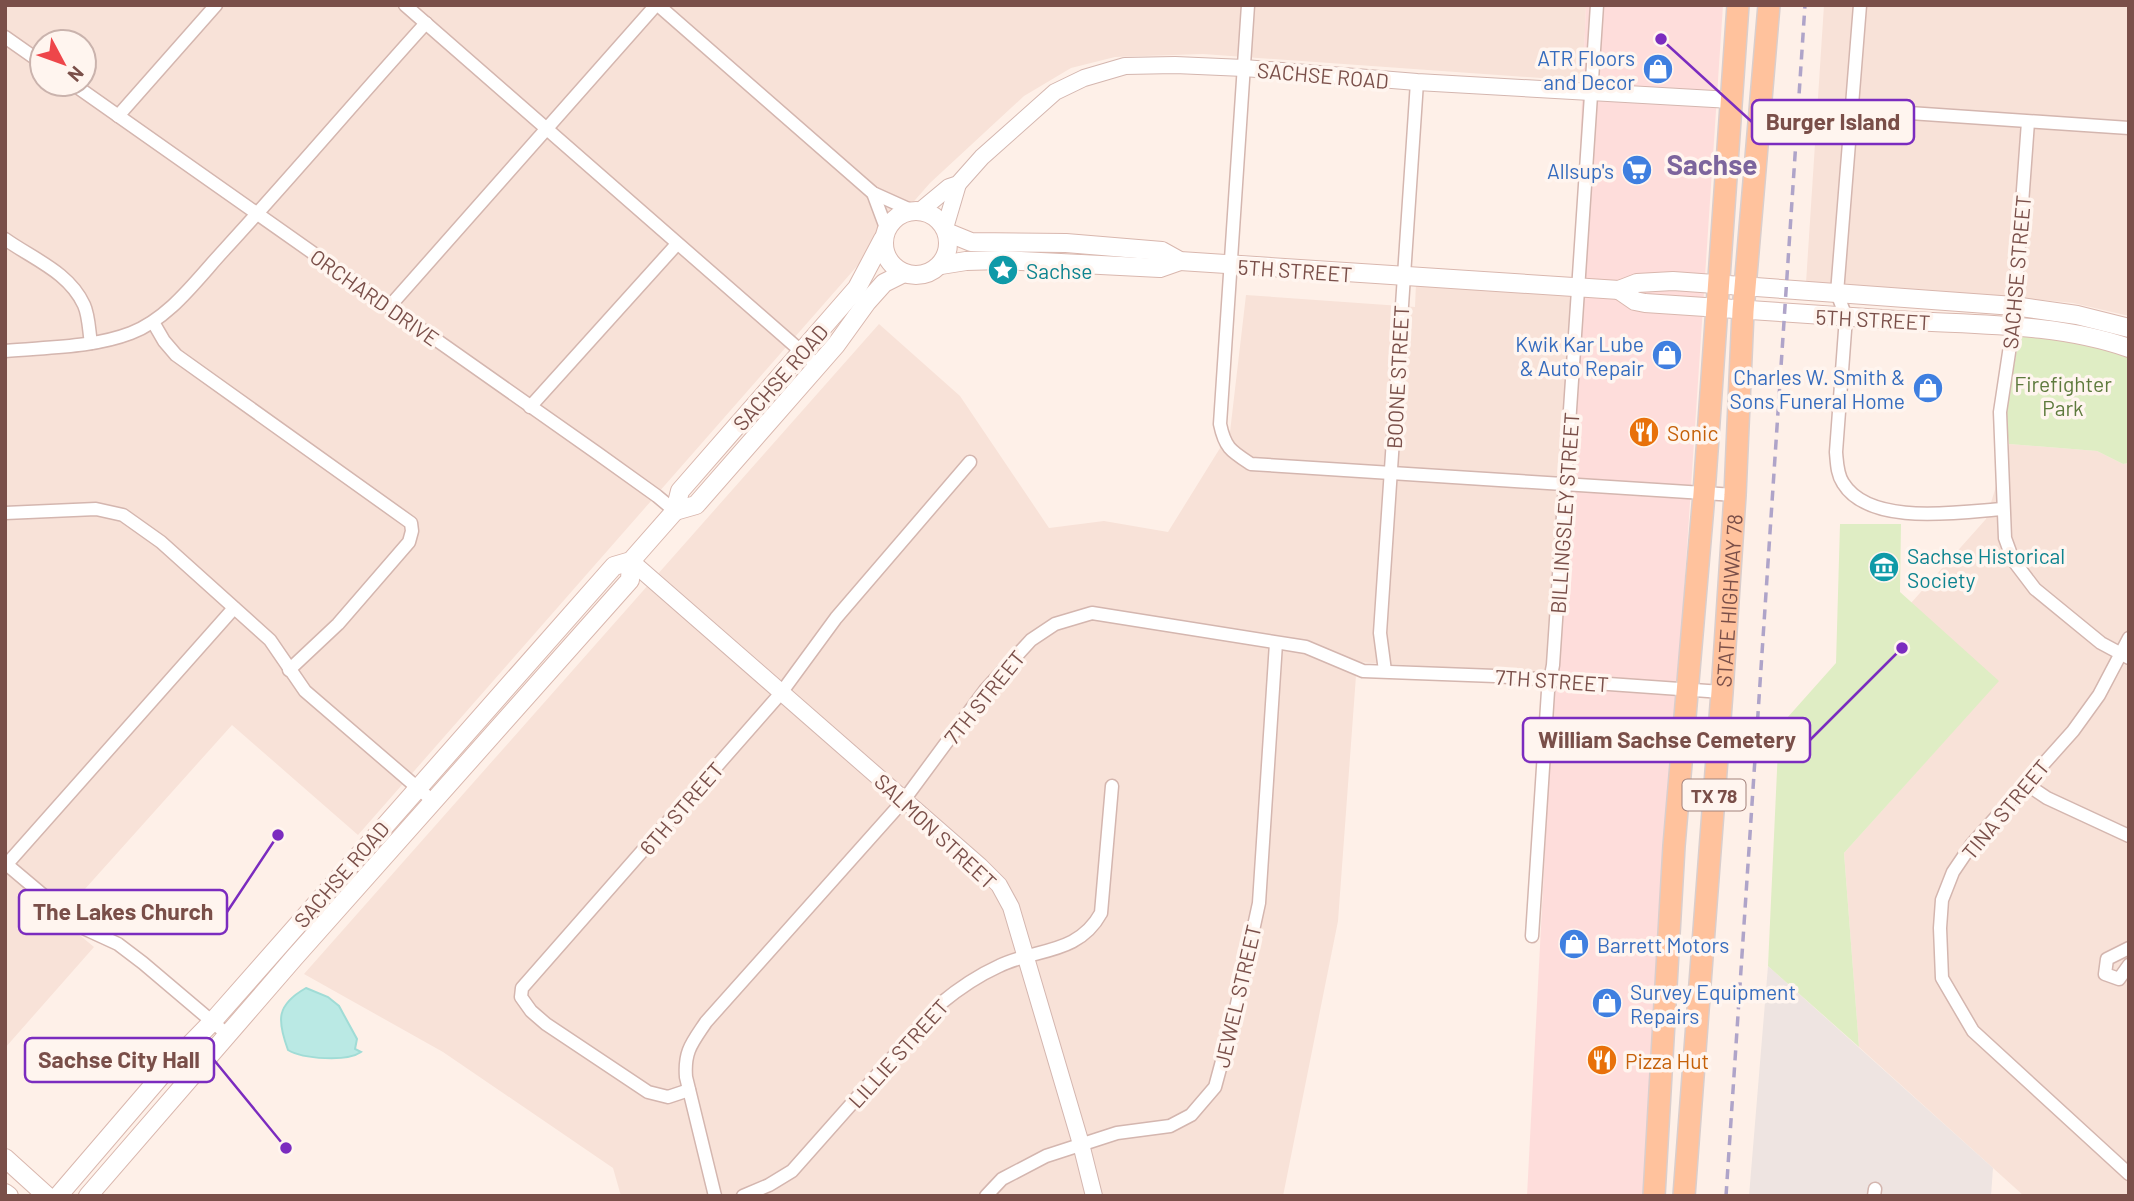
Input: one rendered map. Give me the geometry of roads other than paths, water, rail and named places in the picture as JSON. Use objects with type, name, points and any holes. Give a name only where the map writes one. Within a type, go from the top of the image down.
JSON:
[{"type":"main road","name":"STATE HIGHWAY 78","points":[[1654,1196],[1674,846],[1704,494],[1738,5]]},
{"type":"main road","name":"STATE HIGHWAY 78","points":[[1684,1196],[1722,692],[1735,495],[1743,311],[1769,5]]},
{"type":"main road","points":[[1731,100],[1741,109],[1745,165],[1754,177]]},
{"type":"main road","points":[[916,211],[932,217],[947,230],[949,243],[941,265],[925,274],[904,273],[888,259],[885,233],[893,218],[903,212],[916,211]]},
{"type":"main road","name":"5TH STREET","points":[[947,230],[971,243],[1066,243],[1162,251],[1180,261]]},
{"type":"main road","name":"SACHSE ROAD","points":[[58,1196],[173,1062],[212,1022],[614,566],[631,561],[675,512],[680,491],[857,288],[885,233]]},
{"type":"main road","name":"5TH STREET","points":[[941,265],[1002,260],[1160,268],[1180,261],[1404,278],[1619,290],[1637,283],[1674,281],[2014,306],[2077,314],[2129,328]]},
{"type":"main road","name":"SACHSE ROAD","points":[[675,512],[696,505],[818,366],[884,283],[904,273]]},
{"type":"main road","name":"5TH STREET","points":[[1619,290],[1635,301],[1645,303],[2013,326],[2074,334],[2129,348]]},
{"type":"main road","points":[[1881,319],[1883,296]]},
{"type":"main road","name":"SACHSE ROAD","points":[[88,1196],[630,580],[631,561]]},
{"type":"main road","points":[[1674,846],[1709,850]]},
{"type":"main road","points":[[5,1158],[47,1196]]},
{"type":"street","points":[[118,116],[216,5]]},
{"type":"street","points":[[405,5],[818,366]]},
{"type":"street","points":[[389,307],[657,5],[873,193],[916,211]]},
{"type":"street","points":[[1248,5],[1220,424],[1229,450],[1251,464],[1735,495]]},
{"type":"street","name":"BILLINGSLEY STREET","points":[[1532,936],[1580,288],[1597,5]]},
{"type":"street","points":[[1860,5],[1838,293],[1846,317],[1836,452],[1838,472],[1849,492],[1867,503],[1897,512],[1927,514],[2003,509]]},
{"type":"street","points":[[5,351],[91,343],[130,334],[153,322],[172,306],[258,214],[426,23]]},
{"type":"street","points":[[5,37],[28,53]]},
{"type":"street","name":"SACHSE ROAD","points":[[916,211],[949,187],[958,184],[982,158],[1055,92],[1083,78],[1125,66],[1244,68],[1417,82],[1731,100]]},
{"type":"street","name":"BOONE STREET","points":[[1385,671],[1380,633],[1417,82]]},
{"type":"street","name":"ORCHARD DRIVE","points":[[93,98],[657,496],[675,512]]},
{"type":"street","points":[[1851,109],[2129,128]]},
{"type":"street","name":"SACHSE STREET","points":[[2028,122],[2013,326],[2000,412],[2005,538],[2013,560],[2035,589],[2101,643],[2125,656]]},
{"type":"street","name":"SACHSE ROAD","points":[[947,230],[958,184]]},
{"type":"street","points":[[873,193],[885,233]]},
{"type":"street","points":[[5,239],[49,265],[72,287],[85,306],[91,343]]},
{"type":"street","points":[[530,407],[677,244]]},
{"type":"street","points":[[153,322],[176,355],[411,523],[409,542],[338,624],[289,670]]},
{"type":"street","name":"6TH STREET","points":[[689,1090],[668,1097],[648,1093],[546,1024],[520,997],[522,988],[781,693],[836,618],[971,462]]},
{"type":"street","points":[[5,513],[96,509],[123,515],[160,542],[270,640],[305,691],[434,802]]},
{"type":"street","name":"SALMON STREET","points":[[631,561],[980,866],[999,886],[1011,907],[1027,958],[1094,1196]]},
{"type":"street","points":[[228,1035],[118,944],[76,924],[6,864],[234,608]]},
{"type":"street","name":"7TH STREET","points":[[715,1196],[689,1090],[685,1063],[687,1051],[706,1022],[904,800],[986,689],[1031,640],[1055,624],[1092,613],[1306,647],[1363,671],[1722,692]]},
{"type":"street","name":"TINA STREET","points":[[2129,638],[2125,656],[2099,695],[2073,731],[1972,844],[1954,872],[1941,900],[1942,978],[1973,1031],[2129,1174]]},
{"type":"street","name":"JEWEL STREET","points":[[986,1196],[1002,1179],[1046,1156],[1118,1133],[1170,1126],[1191,1115],[1215,1087],[1235,1013],[1259,903],[1276,643]]},
{"type":"street","points":[[2026,784],[2047,798],[2129,836]]},
{"type":"street","name":"LILLIE STREET","points":[[743,1196],[792,1171],[950,995],[1001,964],[1066,945],[1093,927],[1101,913],[1112,786]]},
{"type":"street","points":[[2129,948],[2107,958],[2105,974],[2119,979],[2129,965]]},
{"type":"water","points":[[306,988],[328,997],[339,1006],[357,1039],[355,1049],[361,1052],[346,1057],[325,1058],[304,1056],[288,1050],[281,1022],[284,1007]]},
{"type":"railway","points":[[1726,1196],[1805,5]]},
{"type":"place","name":"Burger Island","points":[[1661,39]]},
{"type":"place","name":"ATR Floors and Decor","points":[[1658,69]]},
{"type":"place","name":"Allsup's","points":[[1637,170]]},
{"type":"place","name":"Sachse","points":[[1003,270]]},
{"type":"place","name":"Kwik Kar Lube & Auto Repair","points":[[1667,355]]},
{"type":"place","name":"Charles W. Smith & Sons Funeral Home","points":[[1928,388]]},
{"type":"place","name":"Sonic","points":[[1644,432]]},
{"type":"place","name":"Sachse Historical Society","points":[[1884,567]]},
{"type":"place","name":"William Sachse Cemetery","points":[[1902,648]]},
{"type":"place","name":"The Lakes Church","points":[[278,835]]},
{"type":"place","name":"Barrett Motors","points":[[1574,944]]},
{"type":"place","name":"Survey Equipment Repairs","points":[[1607,1003]]},
{"type":"place","name":"Pizza Hut","points":[[1602,1060]]},
{"type":"place","name":"Sachse City Hall","points":[[286,1148]]},
{"type":"district","name":"Sachse","points":[[1712,164]]},
{"type":"park label","name":"Firefighter Park","points":[[2063,395]]}]
